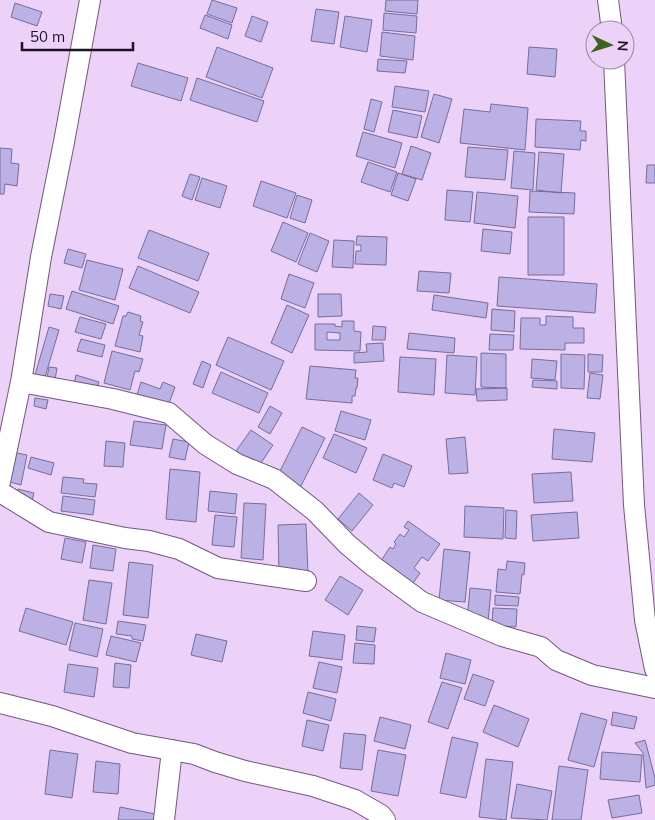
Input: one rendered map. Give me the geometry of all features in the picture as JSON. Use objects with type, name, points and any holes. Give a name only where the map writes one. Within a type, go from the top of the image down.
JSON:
[{"type":"street","points":[[0,482],[21,382],[41,256],[90,0]]},
{"type":"street","points":[[608,0],[611,20]]},
{"type":"street","points":[[614,70],[634,505],[646,620],[655,669]]},
{"type":"street","points":[[21,382],[113,399],[170,413],[205,444],[237,464],[274,479],[315,510],[347,544],[373,566],[422,602],[502,636],[540,647],[556,660],[592,675],[655,688]]},
{"type":"street","points":[[0,492],[49,522],[125,538],[149,541],[179,549],[218,568],[306,581]]},
{"type":"street","points":[[0,703],[52,716],[132,743],[194,754],[215,762],[313,786],[355,800],[381,815],[385,820]]},
{"type":"street","points":[[164,820],[172,750]]},
{"type":"building","points":[[212,0],[237,8],[232,23],[207,14]]},
{"type":"building","points":[[386,0],[418,0],[417,14],[385,11]]},
{"type":"building","points":[[15,3],[42,12],[37,26],[11,17]]},
{"type":"building","points":[[316,9],[339,12],[334,44],[311,41]]},
{"type":"building","points":[[384,13],[417,16],[416,33],[383,30]]},
{"type":"building","points":[[205,15],[232,25],[228,39],[200,28]]},
{"type":"building","points":[[252,16],[268,22],[261,42],[245,36]]},
{"type":"building","points":[[345,16],[372,20],[367,52],[340,47]]},
{"type":"building","points":[[382,32],[415,36],[413,60],[380,56]]},
{"type":"building","points":[[217,47],[273,68],[262,98],[206,77]]},
{"type":"building","points":[[529,47],[557,49],[555,77],[527,74]]},
{"type":"building","points":[[378,59],[407,61],[405,73],[377,71]]},
{"type":"building","points":[[138,63],[188,78],[181,101],[131,86]]},
{"type":"building","points":[[197,78],[264,101],[257,122],[190,100]]},
{"type":"building","points":[[395,86],[429,91],[425,112],[392,107]]},
{"type":"building","points":[[434,94],[452,99],[439,143],[421,137]]},
{"type":"building","points":[[371,99],[382,102],[374,132],[364,129]]},
{"type":"building","points":[[491,104],[528,108],[525,150],[460,143],[464,109],[490,112]]},
{"type":"building","points":[[393,110],[422,116],[417,138],[388,132]]},
{"type":"building","points":[[536,119],[581,121],[580,131],[586,131],[586,141],[581,140],[580,150],[535,147]]},
{"type":"building","points":[[363,132],[402,143],[395,168],[356,156]]},
{"type":"building","points":[[411,146],[431,153],[422,180],[402,174]]},
{"type":"building","points":[[468,147],[508,150],[505,180],[465,177]]},
{"type":"building","points":[[0,148],[12,149],[11,163],[19,164],[17,186],[5,184],[4,194],[0,194]]},
{"type":"building","points":[[514,151],[535,153],[533,190],[511,188]]},
{"type":"building","points":[[539,152],[564,154],[561,193],[536,190]]},
{"type":"building","points":[[368,162],[397,172],[390,192],[361,182]]},
{"type":"building","points":[[647,165],[655,165],[655,183],[646,183]]},
{"type":"building","points":[[398,173],[416,179],[408,201],[391,195]]},
{"type":"building","points":[[190,174],[200,177],[192,200],[182,196]]},
{"type":"building","points":[[202,178],[227,186],[220,208],[195,200]]},
{"type":"building","points":[[261,181],[296,193],[287,218],[253,206]]},
{"type":"building","points":[[447,190],[473,192],[470,222],[445,220]]},
{"type":"building","points":[[530,191],[575,193],[574,214],[529,212]]},
{"type":"building","points":[[477,192],[518,196],[515,228],[474,223]]},
{"type":"building","points":[[297,195],[312,200],[305,223],[290,218]]},
{"type":"building","points":[[528,217],[564,217],[564,275],[528,275]]},
{"type":"building","points":[[283,222],[308,233],[296,262],[271,251]]},
{"type":"building","points":[[483,229],[512,232],[510,254],[481,251]]},
{"type":"building","points":[[149,230],[209,253],[198,281],[138,258]]},
{"type":"building","points":[[310,233],[329,241],[317,272],[298,264]]},
{"type":"building","points":[[357,236],[387,237],[386,265],[355,264],[356,251],[361,251],[361,245],[356,245]]},
{"type":"building","points":[[334,240],[354,241],[353,268],[332,267]]},
{"type":"building","points":[[68,249],[86,254],[82,268],[64,263]]},
{"type":"building","points":[[87,260],[123,269],[115,300],[79,290]]},
{"type":"building","points":[[138,266],[199,292],[190,313],[129,288]]},
{"type":"building","points":[[419,271],[451,273],[449,293],[417,291]]},
{"type":"building","points":[[289,274],[314,283],[305,308],[281,299]]},
{"type":"building","points":[[499,277],[597,284],[595,313],[497,306]]},
{"type":"building","points":[[72,291],[119,306],[113,324],[66,309]]},
{"type":"building","points":[[50,294],[64,296],[61,309],[48,306]]},
{"type":"building","points":[[318,294],[341,294],[342,316],[318,317]]},
{"type":"building","points":[[434,295],[488,303],[486,318],[432,310]]},
{"type":"building","points":[[287,305],[309,315],[292,353],[271,343]]},
{"type":"building","points":[[492,309],[515,311],[514,332],[491,330]]},
{"type":"building","points":[[128,312],[141,316],[140,321],[143,322],[139,335],[143,336],[140,352],[115,346],[123,316],[126,316]]},
{"type":"building","points":[[546,316],[573,317],[573,328],[584,328],[584,343],[565,343],[565,350],[520,349],[521,318],[540,318],[540,325],[546,325]]},
{"type":"building","points":[[80,317],[106,324],[101,339],[75,332]]},
{"type":"building","points":[[342,321],[354,321],[354,331],[361,332],[360,351],[315,350],[315,324],[335,324],[335,326],[342,327]],"holes":[[[327,332],[340,333],[340,340],[327,340]]]},
{"type":"building","points":[[373,326],[386,327],[385,340],[372,340]]},
{"type":"building","points":[[49,327],[59,330],[45,377],[35,375]]},
{"type":"building","points":[[409,333],[455,338],[454,353],[407,349]]},
{"type":"building","points":[[490,334],[514,335],[513,350],[489,350]]},
{"type":"building","points":[[228,337],[284,361],[271,390],[216,365]]},
{"type":"building","points":[[81,339],[105,345],[102,357],[77,351]]},
{"type":"building","points":[[383,343],[384,361],[354,363],[354,353],[367,352],[366,344]]},
{"type":"building","points":[[112,351],[143,359],[139,372],[135,371],[130,390],[104,383]]},
{"type":"building","points":[[481,353],[506,354],[506,388],[481,387]]},
{"type":"building","points":[[561,354],[585,355],[584,389],[561,388]]},
{"type":"building","points":[[588,354],[603,355],[602,372],[588,372]]},
{"type":"building","points":[[447,355],[477,357],[475,395],[445,393]]},
{"type":"building","points":[[400,357],[436,359],[434,395],[398,392]]},
{"type":"building","points":[[532,359],[557,361],[555,380],[531,378]]},
{"type":"building","points":[[202,361],[211,365],[203,388],[193,384]]},
{"type":"building","points":[[310,366],[356,370],[355,378],[358,378],[357,388],[355,396],[352,396],[352,403],[306,399]]},
{"type":"building","points":[[49,367],[57,368],[55,380],[47,378]]},
{"type":"building","points":[[221,372],[268,393],[259,413],[212,393]]},
{"type":"building","points":[[590,373],[603,375],[600,399],[587,398]]},
{"type":"building","points":[[76,375],[99,382],[96,391],[74,384]]},
{"type":"building","points":[[533,380],[557,381],[557,389],[532,387]]},
{"type":"building","points":[[141,382],[160,389],[163,382],[175,387],[167,409],[136,398]]},
{"type":"building","points":[[507,388],[507,400],[477,401],[476,389]]},
{"type":"building","points":[[35,398],[48,400],[46,409],[34,406]]},
{"type":"building","points":[[270,406],[282,413],[270,434],[258,427]]},
{"type":"building","points":[[341,411],[371,420],[365,440],[335,431]]},
{"type":"building","points":[[134,421],[166,425],[162,449],[130,445]]},
{"type":"building","points":[[302,427],[325,438],[301,486],[278,475]]},
{"type":"building","points":[[554,429],[595,433],[592,462],[552,459]]},
{"type":"building","points":[[251,430],[273,445],[259,466],[236,451]]},
{"type":"building","points":[[334,434],[367,448],[356,473],[323,458]]},
{"type":"building","points":[[465,437],[468,473],[449,474],[446,439]]},
{"type":"building","points":[[173,439],[189,442],[185,460],[169,457]]},
{"type":"building","points":[[106,441],[125,443],[123,467],[104,466]]},
{"type":"building","points":[[12,452],[27,455],[21,485],[6,481]]},
{"type":"building","points":[[383,454],[412,466],[404,487],[394,483],[392,488],[373,480]]},
{"type":"building","points":[[31,457],[54,463],[51,475],[28,468]]},
{"type":"building","points":[[170,469],[200,472],[196,522],[166,519]]},
{"type":"building","points":[[571,472],[573,501],[534,503],[532,474]]},
{"type":"building","points":[[63,477],[84,479],[83,483],[97,484],[95,497],[61,493]]},
{"type":"building","points":[[18,489],[34,493],[32,501],[16,498]]},
{"type":"building","points":[[210,491],[237,494],[235,514],[208,511]]},
{"type":"building","points":[[359,493],[373,505],[352,531],[338,519]]},
{"type":"building","points":[[63,496],[95,500],[93,515],[61,511]]},
{"type":"building","points":[[244,503],[266,504],[263,560],[241,558]]},
{"type":"building","points":[[465,506],[504,508],[503,539],[464,537]]},
{"type":"building","points":[[506,510],[517,511],[516,539],[505,538]]},
{"type":"building","points":[[577,512],[579,538],[533,541],[531,515]]},
{"type":"building","points":[[215,515],[237,517],[234,547],[212,545]]},
{"type":"building","points":[[408,521],[440,544],[428,561],[422,557],[414,568],[420,573],[409,589],[377,567],[390,547],[393,549],[396,544],[394,542],[400,534],[404,537],[409,530],[404,527]]},
{"type":"building","points":[[306,524],[308,573],[279,573],[278,525]]},
{"type":"building","points":[[65,538],[86,542],[82,563],[61,559]]},
{"type":"building","points":[[93,545],[116,549],[113,571],[90,568]]},
{"type":"building","points":[[444,549],[470,552],[465,602],[439,600]]},
{"type":"building","points":[[507,561],[525,563],[520,594],[496,592],[498,569],[506,570]]},
{"type":"building","points":[[129,562],[153,565],[148,618],[123,615]]},
{"type":"building","points":[[340,576],[363,590],[348,615],[325,600]]},
{"type":"building","points":[[89,580],[112,583],[106,624],[83,620]]},
{"type":"building","points":[[470,588],[491,590],[488,622],[467,620]]},
{"type":"building","points":[[495,595],[519,597],[518,606],[495,605]]},
{"type":"building","points":[[26,608],[73,622],[66,645],[19,631]]},
{"type":"building","points":[[493,608],[517,609],[516,627],[492,625]]},
{"type":"building","points":[[118,621],[146,625],[143,641],[132,639],[132,636],[116,634]]},
{"type":"building","points":[[75,623],[103,629],[97,657],[69,650]]},
{"type":"building","points":[[357,626],[376,628],[374,642],[356,640]]},
{"type":"building","points":[[313,631],[345,635],[342,660],[309,656]]},
{"type":"building","points":[[196,634],[227,641],[222,662],[191,655]]},
{"type":"building","points":[[111,636],[141,643],[136,662],[106,655]]},
{"type":"building","points":[[355,643],[375,645],[374,664],[353,663]]},
{"type":"building","points":[[446,653],[471,660],[465,684],[440,678]]},
{"type":"building","points":[[319,662],[342,667],[337,693],[313,688]]},
{"type":"building","points":[[115,663],[131,665],[129,688],[113,687]]},
{"type":"building","points":[[68,664],[98,668],[94,697],[64,692]]},
{"type":"building","points":[[473,674],[494,681],[485,706],[464,699]]},
{"type":"building","points":[[442,682],[462,688],[448,729],[428,722]]},
{"type":"building","points":[[308,692],[336,699],[331,721],[303,713]]},
{"type":"building","points":[[494,705],[529,719],[518,747],[483,732]]},
{"type":"building","points":[[613,712],[637,717],[634,729],[611,725]]},
{"type":"building","points":[[581,713],[607,720],[594,767],[568,760]]},
{"type":"building","points":[[380,717],[411,725],[405,749],[374,741]]},
{"type":"building","points":[[307,720],[329,725],[323,751],[302,746]]},
{"type":"building","points":[[344,733],[366,735],[362,770],[340,768]]},
{"type":"building","points":[[452,737],[478,743],[466,798],[440,793]]},
{"type":"building","points":[[645,740],[655,778],[655,785],[646,788],[643,753],[635,743]]},
{"type":"building","points":[[50,750],[78,754],[72,798],[45,794]]},
{"type":"building","points":[[378,750],[406,755],[398,796],[371,791]]},
{"type":"building","points":[[602,752],[642,755],[640,782],[600,779]]},
{"type":"building","points":[[486,759],[513,762],[506,820],[479,817]]},
{"type":"building","points":[[96,761],[120,764],[118,794],[93,792]]},
{"type":"building","points":[[559,766],[588,770],[581,820],[552,820]]},
{"type":"building","points":[[517,784],[552,791],[547,820],[511,818]]},
{"type":"building","points":[[639,795],[642,813],[612,818],[608,800]]},
{"type":"building","points":[[120,807],[155,814],[154,820],[118,820]]}]
